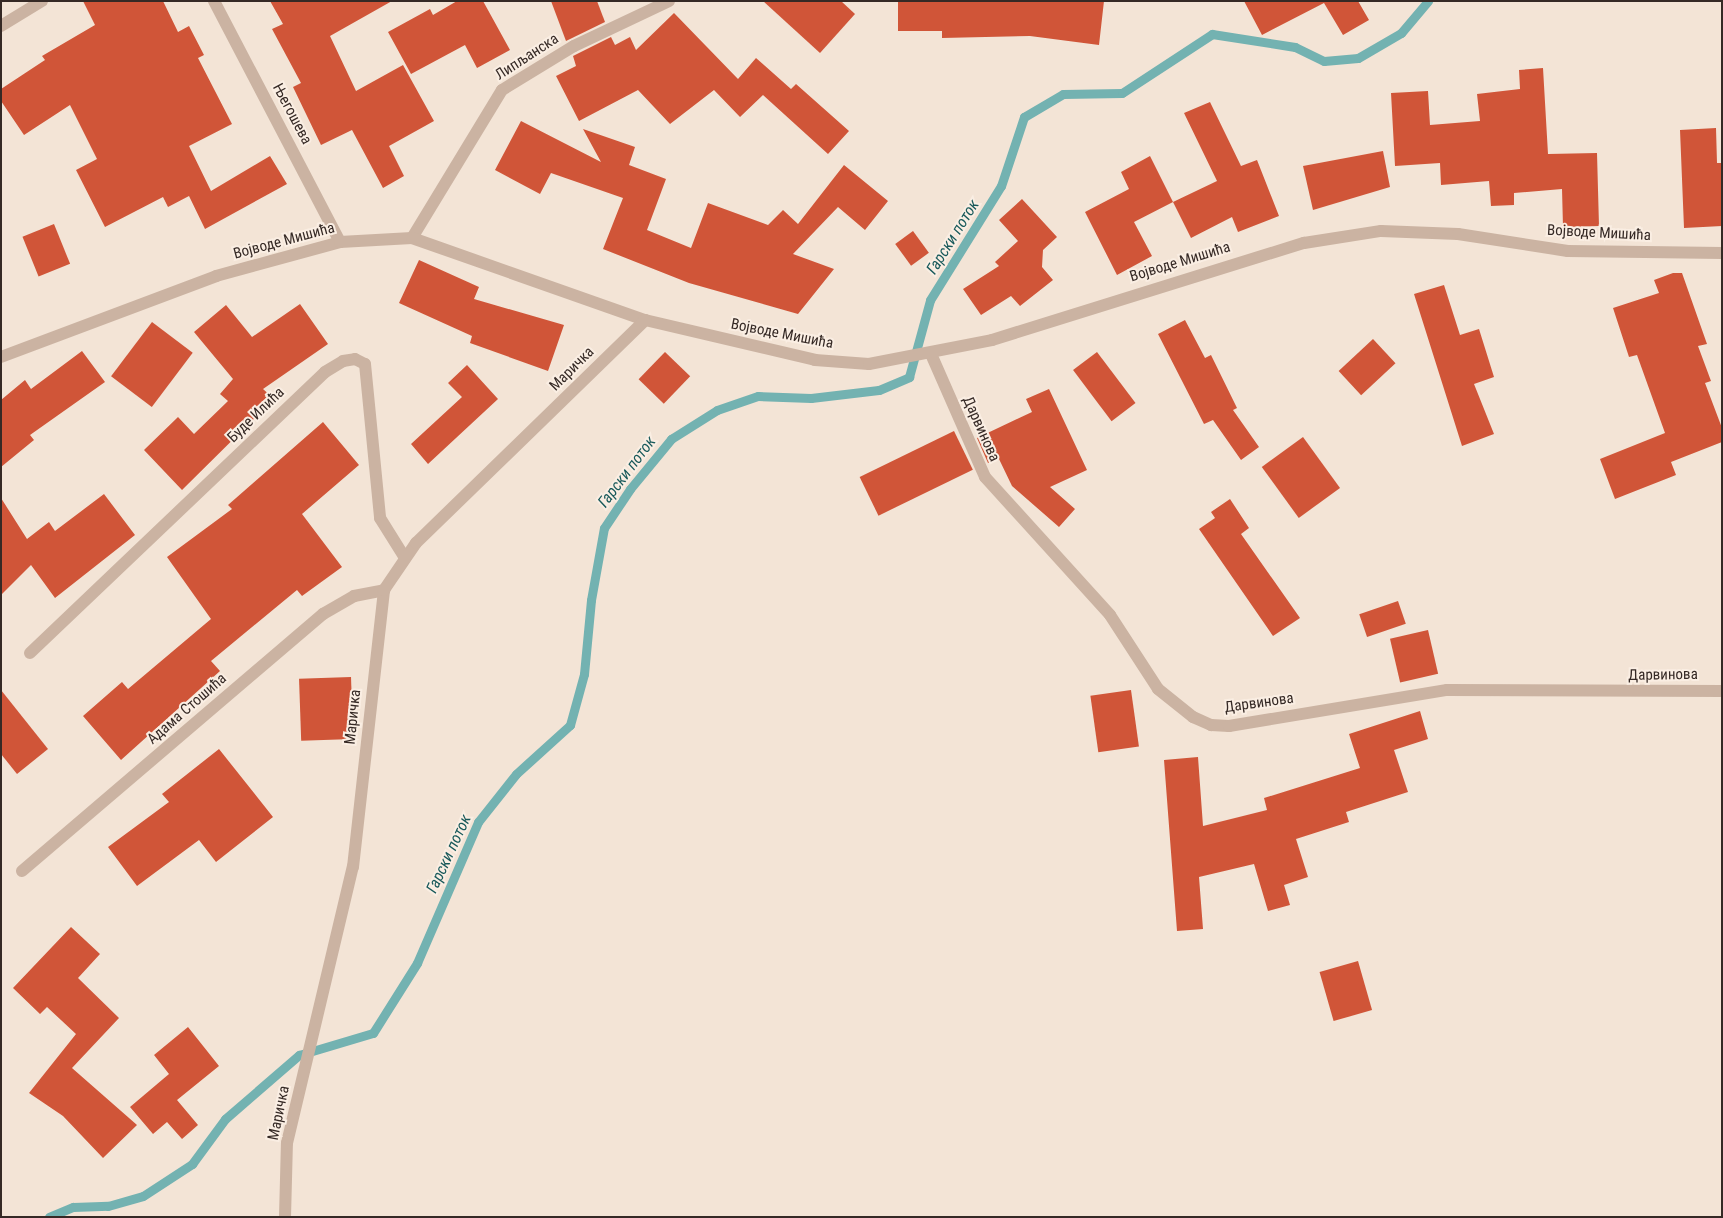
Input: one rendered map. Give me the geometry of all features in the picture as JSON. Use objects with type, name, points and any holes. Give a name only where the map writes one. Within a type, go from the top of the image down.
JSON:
[{"type":"street","points":[[1,26],[42,1]]},
{"type":"street","name":"Његошева","points":[[214,1],[340,242]]},
{"type":"street","name":"Липљанска","points":[[412,238],[502,90],[574,46],[669,1]]},
{"type":"street","name":"Војводе Мишића","points":[[1,357],[216,276],[340,242],[412,238],[645,320],[815,360],[869,364],[952,350],[1304,243],[1381,231],[1458,234],[1568,251],[1722,253]]},
{"type":"street","name":"Маричка","points":[[285,1217],[287,1143],[353,867],[384,590],[405,558],[645,320]]},
{"type":"street","name":"Дарвинова","points":[[931,354],[985,478],[1110,616],[1158,689],[1193,717],[1210,725],[1230,726],[1447,690],[1722,690]]},
{"type":"street","name":"Буде Илића","points":[[30,653],[325,372],[343,361],[356,359],[365,364],[380,518],[405,558]]},
{"type":"street","name":"Адама Стошића","points":[[22,871],[323,614],[354,596],[384,590]]},
{"type":"building","points":[[83,1],[163,1],[178,32],[189,26],[204,55],[198,58],[232,124],[189,146],[211,191],[270,156],[287,184],[205,229],[189,196],[168,207],[163,197],[105,227],[76,170],[97,159],[70,105],[24,135],[1,101],[1,89],[45,60],[42,56],[95,25]]},
{"type":"building","points":[[270,1],[392,1],[330,36],[356,91],[403,65],[434,121],[389,146],[404,176],[383,188],[352,130],[321,145],[293,87],[301,83],[272,29],[283,24]]},
{"type":"building","points":[[457,1],[483,1],[510,50],[477,68],[465,45],[411,74],[388,32],[430,9],[433,15]]},
{"type":"building","points":[[551,1],[597,1],[605,22],[566,41]]},
{"type":"building","points":[[763,1],[841,1],[855,14],[820,53]]},
{"type":"building","points":[[898,1],[1104,1],[1099,45],[1030,36],[942,38],[942,31],[898,31]]},
{"type":"building","points":[[1244,1],[1358,1],[1369,20],[1343,35],[1324,3],[1262,35]]},
{"type":"building","points":[[674,13],[738,79],[756,58],[791,89],[796,84],[849,131],[828,154],[763,95],[740,117],[714,90],[670,124],[638,90],[579,121],[556,76],[576,66],[573,56],[611,37],[615,45],[630,37],[636,50]]},
{"type":"building","points":[[1543,68],[1548,154],[1597,153],[1599,226],[1563,227],[1562,189],[1514,193],[1514,205],[1491,206],[1489,181],[1441,185],[1440,163],[1395,166],[1391,93],[1428,91],[1430,125],[1480,121],[1477,94],[1520,89],[1519,70]]},
{"type":"building","points":[[1210,102],[1241,166],[1257,160],[1279,216],[1238,232],[1232,217],[1191,238],[1173,202],[1217,181],[1184,113]]},
{"type":"building","points":[[521,121],[601,162],[583,129],[635,147],[629,165],[666,179],[647,230],[691,248],[708,203],[768,225],[783,210],[798,224],[844,165],[888,201],[865,230],[838,207],[793,254],[834,269],[798,314],[689,283],[603,249],[623,198],[551,173],[540,194],[495,170]]},
{"type":"building","points":[[1716,128],[1717,163],[1722,163],[1722,226],[1684,228],[1680,130]]},
{"type":"building","points":[[1383,151],[1390,187],[1313,210],[1303,166]]},
{"type":"building","points":[[1150,156],[1173,202],[1134,222],[1152,256],[1117,275],[1085,212],[1129,189],[1121,172]]},
{"type":"building","points":[[1022,199],[1057,237],[1043,250],[1042,267],[1053,280],[1020,306],[1011,296],[981,315],[963,289],[999,266],[995,262],[1018,241],[999,220]]},
{"type":"building","points":[[54,224],[70,264],[39,277],[22,237]]},
{"type":"building","points":[[913,231],[929,253],[911,266],[895,244]]},
{"type":"building","points":[[419,260],[479,287],[474,299],[564,325],[548,371],[470,343],[472,336],[399,303]]},
{"type":"building","points":[[1673,273],[1682,273],[1707,344],[1698,346],[1711,381],[1705,383],[1722,428],[1722,442],[1671,462],[1676,475],[1615,499],[1600,459],[1665,433],[1637,355],[1629,357],[1613,308],[1659,293],[1654,280]]},
{"type":"building","points":[[1444,285],[1460,335],[1479,329],[1494,377],[1474,384],[1494,434],[1462,446],[1414,294]]},
{"type":"building","points":[[300,304],[328,344],[263,389],[274,399],[182,490],[144,450],[178,417],[194,434],[228,401],[220,394],[233,379],[194,332],[226,305],[252,337]]},
{"type":"building","points":[[1185,320],[1205,358],[1211,355],[1237,408],[1233,410],[1259,447],[1241,460],[1213,420],[1204,424],[1158,334]]},
{"type":"building","points":[[152,322],[193,353],[152,407],[111,376]]},
{"type":"building","points":[[1373,339],[1396,363],[1361,395],[1339,371]]},
{"type":"building","points":[[82,351],[105,382],[30,435],[34,440],[1,467],[1,400],[25,380],[31,389]]},
{"type":"building","points":[[665,352],[690,376],[664,404],[639,379]]},
{"type":"building","points":[[1097,352],[1136,403],[1112,421],[1073,370]]},
{"type":"building","points":[[467,365],[498,399],[428,464],[411,444],[462,397],[448,383]]},
{"type":"building","points":[[1049,389],[1087,470],[1050,487],[1075,509],[1059,527],[1012,486],[999,459],[988,463],[977,438],[1032,412],[1026,399]]},
{"type":"building","points":[[323,422],[359,465],[302,514],[342,567],[302,596],[297,590],[211,661],[220,671],[121,760],[83,716],[122,682],[128,689],[211,619],[167,557],[232,509],[228,505]]},
{"type":"building","points":[[954,431],[973,470],[878,516],[860,477]]},
{"type":"building","points":[[1303,437],[1340,488],[1299,518],[1262,467]]},
{"type":"building","points":[[104,494],[135,535],[55,598],[31,565],[1,595],[1,498],[27,539],[49,522],[55,531]]},
{"type":"building","points":[[1230,499],[1249,528],[1241,534],[1300,618],[1273,636],[1199,529],[1215,518],[1211,512]]},
{"type":"building","points":[[1398,601],[1406,624],[1367,637],[1359,614]]},
{"type":"building","points":[[1428,630],[1438,674],[1400,683],[1390,639]]},
{"type":"building","points":[[351,677],[353,739],[301,741],[299,679]]},
{"type":"building","points":[[1,690],[48,749],[17,774],[1,754]]},
{"type":"building","points":[[1131,690],[1139,746],[1098,752],[1090,696]]},
{"type":"building","points":[[1420,711],[1428,739],[1394,750],[1408,792],[1346,812],[1349,822],[1296,839],[1308,877],[1284,885],[1290,905],[1268,911],[1254,864],[1199,877],[1203,929],[1177,931],[1164,760],[1198,757],[1203,826],[1267,810],[1264,798],[1360,768],[1349,734]]},
{"type":"building","points":[[219,749],[273,817],[216,862],[199,840],[137,886],[108,847],[169,802],[162,794]]},
{"type":"building","points":[[71,927],[100,954],[78,978],[119,1018],[72,1068],[137,1125],[103,1158],[63,1116],[29,1093],[76,1034],[47,1007],[40,1014],[13,988]]},
{"type":"building","points":[[1358,961],[1372,1010],[1334,1021],[1320,972]]},
{"type":"building","points":[[188,1027],[219,1066],[177,1100],[198,1125],[182,1139],[167,1122],[153,1134],[130,1107],[169,1074],[154,1055]]},
{"type":"waterway","name":"Гарски поток","points":[[49,1217],[73,1207],[108,1206],[143,1196],[192,1164],[225,1119],[299,1055],[373,1033],[417,963],[478,822],[516,774],[570,725],[584,674],[591,600],[604,528],[630,489],[671,439],[717,410],[758,396],[811,398],[879,390],[909,377],[930,300],[1001,186],[1024,117],[1063,94],[1122,93],[1212,34],[1295,47],[1324,61],[1358,58],[1401,33],[1428,1]]}]
